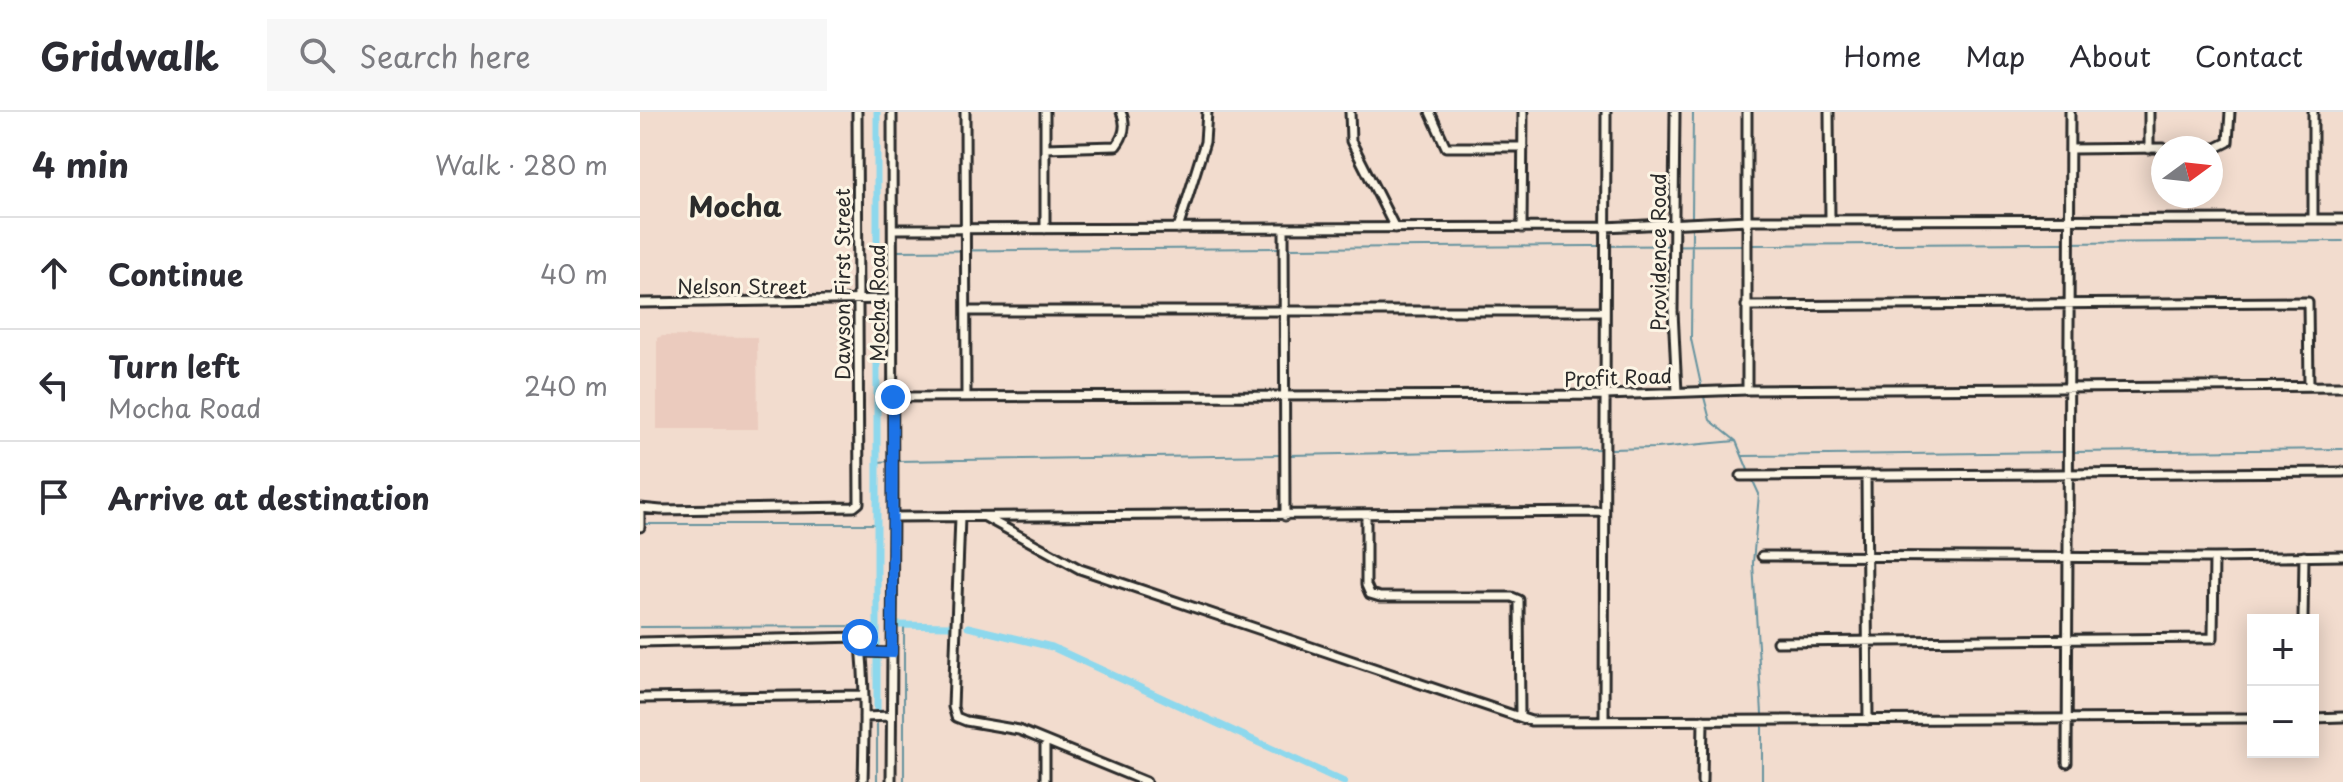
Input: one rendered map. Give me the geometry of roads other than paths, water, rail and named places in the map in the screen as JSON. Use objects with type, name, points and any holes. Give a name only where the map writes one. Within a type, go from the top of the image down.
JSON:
[{"type":"street","name":"Dawson First Street","points":[[640,511],[854,507],[860,501],[863,302],[857,112]]},
{"type":"street","name":"Mocha Road","points":[[891,782],[889,653],[893,397],[889,299],[893,229],[892,112]]},
{"type":"street","points":[[965,112],[966,396]]},
{"type":"street","points":[[1045,112],[1045,229]]},
{"type":"street","points":[[1045,148],[1109,149],[1116,146],[1122,140],[1125,126],[1121,112]]},
{"type":"street","points":[[1178,229],[1205,142],[1207,112]]},
{"type":"street","points":[[1350,112],[1351,141],[1395,228]]},
{"type":"street","points":[[1430,112],[1446,147],[1523,147]]},
{"type":"street","points":[[1522,228],[1523,112]]},
{"type":"street","points":[[1604,720],[1606,112]]},
{"type":"street","name":"Providence Road","points":[[1675,112],[1673,311],[1677,392]]},
{"type":"street","points":[[1747,112],[1747,390]]},
{"type":"street","points":[[1829,112],[1830,219]]},
{"type":"street","points":[[2067,763],[2070,112]]},
{"type":"street","points":[[2070,149],[2149,149],[2149,112]]},
{"type":"street","points":[[2223,144],[2228,142],[2230,112]]},
{"type":"street","points":[[2313,112],[2313,219]]},
{"type":"street","points":[[893,229],[1522,228],[1830,219],[2343,219]]},
{"type":"street","points":[[1284,228],[1285,516]]},
{"type":"street","name":"Nelson Street","points":[[640,303],[863,302],[889,299]]},
{"type":"street","points":[[1746,306],[2308,302],[2309,386]]},
{"type":"street","points":[[966,311],[1605,311]]},
{"type":"street","name":"Profit Road","points":[[893,397],[1605,395],[1747,390],[2343,386]]},
{"type":"street","points":[[1741,476],[2343,472]]},
{"type":"street","points":[[1866,475],[1868,720]]},
{"type":"street","points":[[640,511],[640,526]]},
{"type":"street","points":[[893,517],[1604,512]]},
{"type":"street","points":[[1366,515],[1366,585],[1370,594],[1380,597],[1512,597],[1519,600],[1520,717]]},
{"type":"street","points":[[960,517],[954,712],[959,719],[966,721],[1019,730],[1146,782]]},
{"type":"street","points":[[985,517],[1080,569],[1531,721],[2247,718]]},
{"type":"street","points":[[1762,556],[2343,556]]},
{"type":"street","points":[[2303,614],[2304,556]]},
{"type":"street","points":[[1777,642],[2213,638],[2214,558]]},
{"type":"street","points":[[640,642],[860,637],[863,652],[863,782]]},
{"type":"street","points":[[863,652],[889,653]]},
{"type":"street","points":[[640,698],[863,695]]},
{"type":"street","points":[[864,717],[891,716]]},
{"type":"street","points":[[2319,718],[2343,717]]},
{"type":"street","points":[[1702,782],[1703,720]]},
{"type":"street","points":[[1045,741],[1045,782]]},
{"type":"waterway","points":[[877,112],[877,714]]},
{"type":"waterway","points":[[1692,216],[1693,112]]},
{"type":"waterway","points":[[1692,228],[1691,339],[1701,385]]},
{"type":"waterway","points":[[1750,245],[2343,241]]},
{"type":"waterway","points":[[1286,248],[1744,245]]},
{"type":"waterway","points":[[894,251],[1280,248]]},
{"type":"waterway","points":[[877,251],[888,251]]},
{"type":"waterway","points":[[1704,397],[1710,420],[1736,441],[1748,470]]},
{"type":"waterway","points":[[1609,449],[1736,441]]},
{"type":"waterway","points":[[1289,455],[1603,449]]},
{"type":"waterway","points":[[2072,452],[2343,449]]},
{"type":"waterway","points":[[1742,456],[2066,452]]},
{"type":"waterway","points":[[897,461],[1283,455]]},
{"type":"waterway","points":[[878,462],[891,461]]},
{"type":"waterway","points":[[1753,481],[1759,494],[1753,563],[1762,714]]},
{"type":"waterway","points":[[643,524],[878,524]]},
{"type":"waterway","points":[[898,625],[949,626]]},
{"type":"waterway","points":[[904,625],[904,782]]},
{"type":"waterway","points":[[640,627],[877,626]]},
{"type":"waterway","points":[[968,627],[1052,647],[1344,782]]},
{"type":"waterway","points":[[877,719],[877,782]]},
{"type":"waterway","points":[[1762,726],[1762,782]]},
{"type":"district","name":"Mocha","points":[[735,205]]}]
